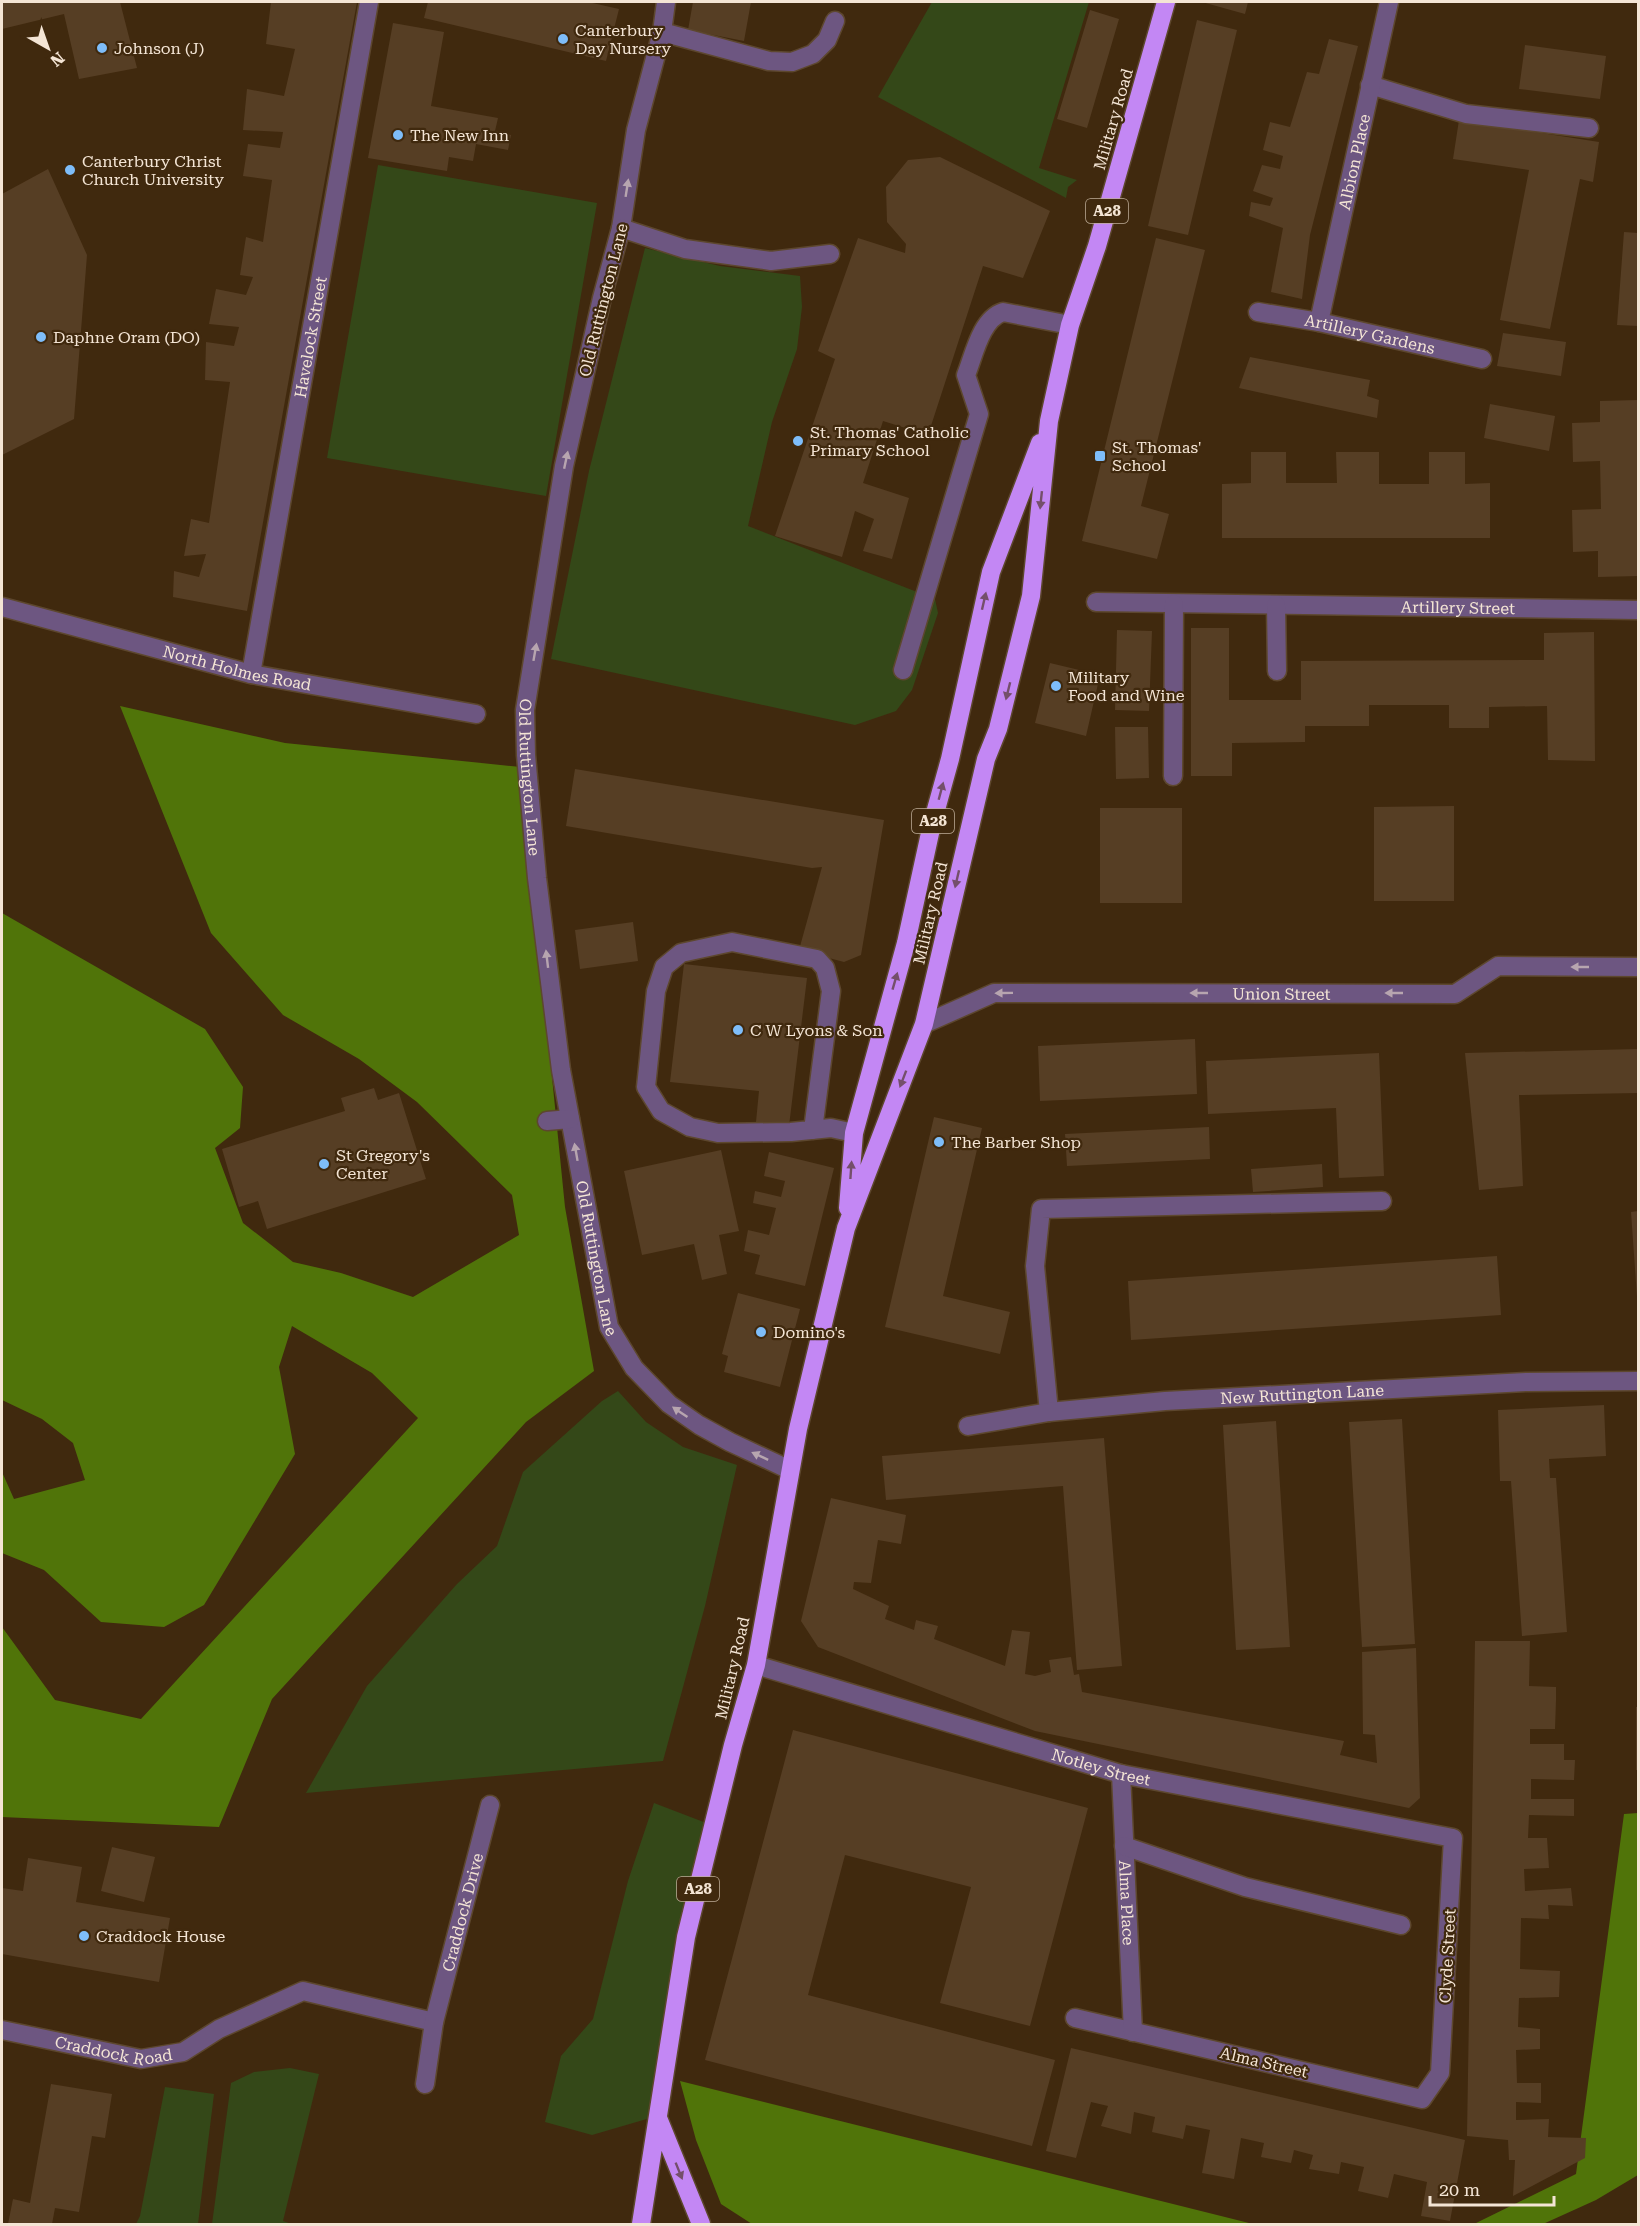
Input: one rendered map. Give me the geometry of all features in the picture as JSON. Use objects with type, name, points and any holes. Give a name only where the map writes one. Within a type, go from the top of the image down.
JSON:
[{"type":"highway","name":"Military Road","points":[[641,2224],[686,1937],[733,1745],[756,1665],[790,1470],[846,1228],[924,1024],[986,759],[998,729],[1032,596],[1049,420],[1070,325],[1097,246],[1166,2]]},
{"type":"highway","name":"Military Road","points":[[846,1228],[854,1133],[906,943],[991,572],[1049,420]]},
{"type":"highway","points":[[657,2116],[701,2224]]},
{"type":"street","name":"Havelock Street","points":[[251,674],[369,2]]},
{"type":"street","name":"Old Ruttington Lane","points":[[666,2],[662,32],[636,130],[621,228],[602,298],[564,466],[525,710],[526,755],[537,878],[561,1070],[609,1327],[634,1368],[669,1404],[699,1425],[730,1442],[790,1470]]},
{"type":"street","name":"Albion Place","points":[[1319,322],[1389,2]]},
{"type":"street","points":[[662,32],[770,61],[792,62],[813,54],[826,40],[836,21]]},
{"type":"street","points":[[1370,86],[1466,114],[1589,128]]},
{"type":"street","points":[[621,228],[685,249],[771,261],[830,254]]},
{"type":"street","points":[[903,670],[979,414],[966,375],[986,326],[995,314],[1003,312],[1070,325]]},
{"type":"street","name":"Artillery Gardens","points":[[1258,312],[1319,322],[1482,359]]},
{"type":"street","name":"Artillery Street","points":[[1096,602],[1638,610]]},
{"type":"street","points":[[1173,777],[1174,604]]},
{"type":"street","points":[[1276,605],[1277,671]]},
{"type":"street","name":"North Holmes Road","points":[[2,607],[251,674],[476,714]]},
{"type":"street","points":[[813,1130],[831,992],[825,968],[817,959],[732,942],[681,953],[664,967],[656,991],[646,1087],[661,1111],[690,1127],[718,1133],[791,1132],[813,1130],[831,1128],[854,1133]]},
{"type":"street","name":"Union Street","points":[[924,1024],[994,993],[1455,994],[1498,966],[1638,967]]},
{"type":"street","points":[[547,1121],[570,1119]]},
{"type":"street","points":[[1049,1412],[1035,1266],[1041,1209],[1382,1201]]},
{"type":"street","name":"New Ruttington Lane","points":[[968,1426],[1049,1412],[1165,1401],[1526,1382],[1638,1381]]},
{"type":"street","name":"Notley Street","points":[[756,1665],[1121,1774],[1453,1838]]},
{"type":"street","name":"Alma Place","points":[[1121,1774],[1133,2031]]},
{"type":"street","name":"Craddock Drive","points":[[425,2084],[434,2022],[490,1804]]},
{"type":"street","name":"Clyde Street","points":[[1440,2073],[1453,1838]]},
{"type":"street","points":[[1124,1846],[1245,1887],[1401,1925]]},
{"type":"street","name":"Craddock Road","points":[[2,2030],[141,2059],[183,2052],[219,2029],[303,1991],[434,2022]]},
{"type":"street","name":"Alma Street","points":[[1075,2018],[1422,2099],[1440,2073]]},
{"type":"green space","points":[[932,2],[1089,2],[1039,168],[1077,180],[1068,187],[1066,198],[878,97]]},
{"type":"green space","points":[[378,165],[597,203],[546,496],[327,458]]},
{"type":"green space","points":[[645,248],[720,266],[800,276],[802,307],[797,349],[772,422],[748,526],[935,599],[938,613],[912,690],[896,711],[855,725],[551,659],[589,471]]},
{"type":"green space","points":[[120,706],[285,743],[521,767],[565,1207],[594,1371],[526,1422],[272,1699],[219,1827],[2,1817],[2,1627],[55,1700],[141,1719],[418,1418],[372,1373],[292,1326],[279,1367],[295,1454],[204,1605],[164,1627],[101,1622],[44,1570],[2,1553],[2,1472],[14,1499],[85,1480],[73,1443],[42,1419],[2,1400],[2,913],[205,1029],[243,1087],[240,1128],[215,1148],[243,1223],[293,1262],[341,1273],[413,1297],[519,1235],[512,1195],[417,1102],[359,1059],[283,1015],[211,933]]},
{"type":"green space","points":[[618,1391],[646,1422],[683,1447],[737,1465],[705,1606],[663,1761],[306,1793],[367,1686],[457,1584],[497,1546],[523,1472],[602,1401]]},
{"type":"green space","points":[[654,1803],[714,1826],[657,2116],[592,2135],[545,2122],[561,2056],[593,2019],[628,1881]]},
{"type":"green space","points":[[1638,1813],[1638,2175],[1596,2200],[1543,2224],[1474,2224],[1576,2174],[1624,1814]]},
{"type":"green space","points":[[290,2068],[319,2074],[283,2221],[289,2223],[212,2224],[231,2083],[254,2072]]},
{"type":"green space","points":[[680,2081],[1253,2224],[752,2224],[721,2204],[696,2140]]},
{"type":"green space","points":[[165,2087],[214,2094],[198,2224],[136,2224],[140,2216]]},
{"type":"building","name":"Johnson (J)","points":[[2,2],[120,2],[137,68],[79,79],[64,14],[2,29]]},
{"type":"building","points":[[271,2],[357,2],[247,611],[173,597],[174,571],[199,577],[206,554],[184,556],[191,519],[209,523],[230,382],[205,380],[206,342],[234,346],[239,327],[209,324],[216,289],[246,295],[253,277],[240,275],[246,237],[263,242],[272,180],[243,176],[248,144],[280,148],[283,132],[243,130],[247,89],[284,96],[295,49],[266,44]]},
{"type":"building","name":"Canterbury Day Nursery","points":[[428,2],[588,2],[619,9],[606,61],[424,18]]},
{"type":"building","points":[[693,2],[751,2],[744,41],[688,30]]},
{"type":"building","points":[[1202,2],[1248,2],[1245,14]]},
{"type":"building","points":[[1090,10],[1119,19],[1087,128],[1057,119]]},
{"type":"building","points":[[1197,20],[1237,30],[1188,235],[1148,226]]},
{"type":"building","points":[[393,23],[444,32],[431,106],[498,118],[495,131],[511,135],[508,150],[476,144],[473,161],[449,157],[447,171],[368,158]]},
{"type":"building","points":[[1329,39],[1358,46],[1310,235],[1302,299],[1271,292],[1283,228],[1249,216],[1251,202],[1270,206],[1273,198],[1253,191],[1262,165],[1280,169],[1283,156],[1263,150],[1270,122],[1290,127],[1307,72],[1319,74]]},
{"type":"building","points":[[1525,45],[1606,56],[1600,99],[1519,89]]},
{"type":"building","points":[[1459,120],[1599,142],[1593,182],[1580,179],[1550,329],[1500,320],[1529,170],[1453,159]]},
{"type":"building","points":[[940,157],[1050,211],[1023,278],[983,266],[928,435],[883,421],[863,483],[909,498],[892,559],[863,551],[874,519],[855,511],[842,557],[775,536],[835,359],[818,351],[858,238],[905,253],[906,244],[887,222],[886,187],[908,160]]},
{"type":"building","name":"Daphne Oram (DO)","points":[[48,169],[87,255],[74,419],[2,455],[2,194]]},
{"type":"building","points":[[1624,232],[1638,233],[1638,326],[1617,325]]},
{"type":"building","points":[[1156,238],[1205,250],[1141,506],[1169,514],[1157,559],[1082,541]]},
{"type":"building","points":[[1503,333],[1566,342],[1561,376],[1497,366]]},
{"type":"building","points":[[1250,357],[1370,380],[1367,396],[1379,400],[1377,418],[1239,388]]},
{"type":"building","points":[[1638,400],[1638,576],[1598,577],[1598,551],[1573,552],[1572,510],[1601,509],[1600,461],[1573,462],[1572,423],[1600,422],[1600,401]]},
{"type":"building","points":[[1490,404],[1555,416],[1549,451],[1484,438]]},
{"type":"building","points":[[1251,452],[1286,452],[1286,483],[1337,483],[1336,452],[1379,452],[1379,484],[1429,484],[1429,452],[1465,452],[1465,484],[1490,483],[1490,538],[1222,538],[1222,484],[1251,483]]},
{"type":"building","points":[[1191,628],[1229,628],[1229,700],[1301,700],[1301,661],[1544,660],[1544,633],[1594,632],[1595,761],[1548,760],[1547,706],[1489,707],[1489,728],[1449,728],[1449,705],[1369,705],[1369,726],[1305,726],[1305,742],[1232,743],[1232,776],[1191,776]]},
{"type":"building","points":[[1117,630],[1152,631],[1149,711],[1115,710]]},
{"type":"building","points":[[1050,663],[1100,675],[1086,736],[1035,723]]},
{"type":"building","points":[[1115,727],[1148,727],[1149,778],[1116,779]]},
{"type":"building","points":[[575,769],[884,820],[861,955],[844,962],[799,950],[822,867],[812,868],[566,826]]},
{"type":"building","points":[[1454,806],[1454,901],[1374,901],[1374,807]]},
{"type":"building","points":[[1100,808],[1182,808],[1182,903],[1100,903]]},
{"type":"building","points":[[633,922],[638,961],[580,969],[575,930]]},
{"type":"building","name":"C W Lyons & Son","points":[[684,964],[807,978],[789,1126],[756,1122],[759,1091],[670,1082]]},
{"type":"building","points":[[1195,1039],[1197,1094],[1040,1101],[1038,1046]]},
{"type":"building","points":[[1638,1049],[1638,1093],[1519,1095],[1523,1186],[1479,1190],[1465,1053]]},
{"type":"building","points":[[1379,1053],[1384,1176],[1339,1178],[1336,1108],[1208,1114],[1206,1061]]},
{"type":"building","name":"St Gregory's Center","points":[[374,1088],[378,1100],[399,1093],[426,1179],[267,1229],[258,1201],[239,1207],[222,1149],[345,1111],[341,1098]]},
{"type":"building","points":[[934,1117],[982,1128],[943,1296],[1010,1312],[1000,1354],[885,1327]]},
{"type":"building","points":[[1209,1127],[1210,1159],[1067,1166],[1065,1134]]},
{"type":"building","points":[[721,1150],[739,1231],[719,1235],[727,1274],[702,1280],[694,1244],[642,1255],[624,1171]]},
{"type":"building","points":[[769,1152],[834,1168],[805,1286],[755,1274],[760,1255],[744,1251],[748,1230],[769,1235],[776,1208],[753,1203],[755,1191],[781,1197],[785,1181],[764,1176]]},
{"type":"building","points":[[1322,1164],[1323,1187],[1253,1192],[1251,1169]]},
{"type":"building","points":[[1638,1211],[1638,1297],[1637,1297],[1631,1212]]},
{"type":"building","points":[[1497,1256],[1501,1315],[1131,1340],[1128,1281]]},
{"type":"building","name":"Domino's","points":[[738,1293],[800,1309],[780,1387],[724,1372],[728,1356],[722,1354]]},
{"type":"building","points":[[1604,1405],[1606,1456],[1549,1459],[1550,1478],[1556,1478],[1567,1632],[1522,1636],[1511,1481],[1500,1481],[1498,1410]]},
{"type":"building","points":[[1402,1419],[1415,1644],[1362,1647],[1349,1422]]},
{"type":"building","points":[[1276,1421],[1290,1647],[1236,1650],[1223,1425]]},
{"type":"building","points":[[1104,1438],[1122,1666],[1077,1670],[1063,1486],[886,1500],[882,1456]]},
{"type":"building","points":[[831,1498],[906,1515],[901,1544],[878,1540],[871,1583],[854,1582],[853,1589],[889,1606],[885,1619],[914,1630],[916,1620],[938,1626],[934,1639],[1005,1666],[1012,1630],[1030,1632],[1025,1674],[1035,1676],[1051,1672],[1049,1660],[1071,1657],[1074,1675],[1079,1674],[1082,1692],[1344,1741],[1340,1755],[1377,1763],[1375,1735],[1363,1734],[1362,1652],[1416,1648],[1420,1798],[1409,1808],[1035,1731],[818,1647],[801,1621]]},
{"type":"building","points":[[1475,1641],[1530,1641],[1529,1686],[1556,1687],[1556,1700],[1555,1729],[1530,1729],[1530,1744],[1564,1744],[1564,1760],[1575,1760],[1574,1780],[1531,1779],[1531,1799],[1574,1799],[1574,1816],[1529,1815],[1528,1838],[1547,1838],[1549,1868],[1524,1869],[1525,1891],[1571,1888],[1573,1906],[1548,1905],[1549,1919],[1521,1918],[1520,1969],[1560,1971],[1559,1997],[1519,1998],[1518,2027],[1540,2029],[1540,2049],[1516,2050],[1517,2083],[1541,2083],[1541,2103],[1516,2102],[1516,2120],[1549,2119],[1548,2137],[1586,2138],[1585,2158],[1513,2196],[1515,2160],[1509,2160],[1508,2140],[1467,2136]]},
{"type":"building","points":[[1636,1707],[1638,1707],[1638,1770],[1636,1770]]},
{"type":"building","points":[[793,1730],[1088,1808],[1030,2026],[940,2003],[971,1887],[845,1855],[808,1995],[1055,2060],[1032,2146],[705,2060]]},
{"type":"building","points":[[112,1847],[155,1857],[144,1902],[101,1891]]},
{"type":"building","name":"Craddock House","points":[[28,1858],[82,1867],[76,1902],[170,1918],[159,1982],[2,1954],[2,1888],[23,1891]]},
{"type":"building","points":[[1071,2048],[1465,2140],[1450,2221],[1421,2216],[1427,2182],[1394,2174],[1388,2198],[1358,2191],[1364,2167],[1341,2162],[1339,2174],[1309,2169],[1313,2155],[1294,2150],[1291,2163],[1261,2157],[1264,2143],[1241,2138],[1234,2179],[1202,2173],[1210,2130],[1186,2125],[1183,2139],[1152,2132],[1155,2117],[1134,2112],[1131,2134],[1101,2126],[1108,2106],[1091,2102],[1076,2158],[1046,2151]]},
{"type":"building","points":[[51,2084],[112,2094],[105,2138],[92,2136],[79,2212],[55,2208],[52,2224],[8,2224],[13,2199],[30,2203]]},
{"type":"place","name":"Canterbury Day Nursery","points":[[563,39]]},
{"type":"place","name":"Johnson (J)","points":[[102,48]]},
{"type":"place","name":"The New Inn","points":[[398,135]]},
{"type":"place","name":"Canterbury Christ Church University","points":[[70,170]]},
{"type":"place","name":"Daphne Oram (DO)","points":[[41,337]]},
{"type":"place","name":"St. Thomas' Catholic Primary School","points":[[798,441]]},
{"type":"place","name":"St. Thomas' School","points":[[1100,456]]},
{"type":"place","name":"Military Food and Wine","points":[[1056,686]]},
{"type":"place","name":"C W Lyons & Son","points":[[738,1030]]},
{"type":"place","name":"The Barber Shop","points":[[939,1142]]},
{"type":"place","name":"St Gregory's Center","points":[[324,1164]]},
{"type":"place","name":"Domino's","points":[[761,1332]]},
{"type":"place","name":"Craddock House","points":[[84,1936]]}]
